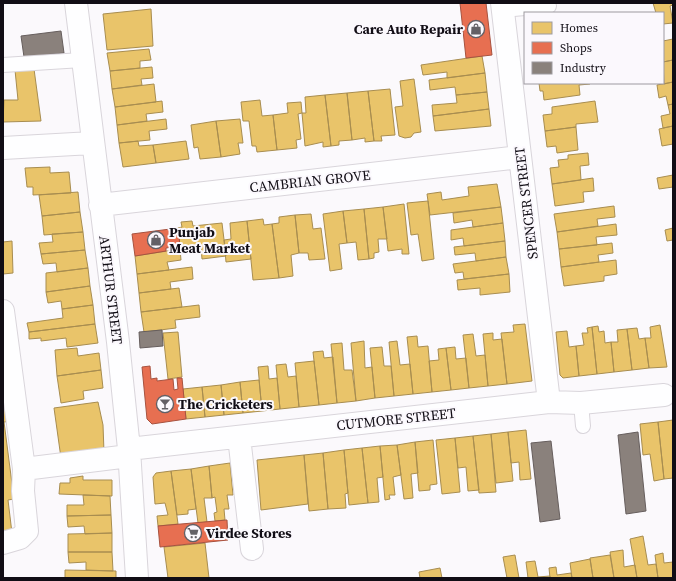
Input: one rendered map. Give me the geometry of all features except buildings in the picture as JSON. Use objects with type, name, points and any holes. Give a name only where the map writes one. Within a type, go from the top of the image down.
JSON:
[{"type":"street","name":"ARTHUR STREET","points":[[76,3],[92,143],[118,342],[129,452],[137,578]]},
{"type":"street","name":"SPENCER STREET","points":[[503,7],[549,402]]},
{"type":"street","points":[[3,148],[92,143]]},
{"type":"street","name":"CAMBRIAN GROVE","points":[[100,205],[520,157]]},
{"type":"street","points":[[3,311],[24,469],[23,491],[27,531],[20,538],[3,543]]},
{"type":"street","name":"CUTMORE STREET","points":[[24,469],[129,452],[239,437],[549,402],[581,403],[664,395]]},
{"type":"street","points":[[239,437],[252,549]]},
{"type":"lane","points":[[503,7],[548,6]]},
{"type":"lane","points":[[3,64],[82,60]]},
{"type":"lane","points":[[581,403],[583,426]]},
{"type":"place","name":"Care Auto Repair","points":[[476,29]]},
{"type":"place","name":"Punjab Meat Market","points":[[156,240]]},
{"type":"place","name":"The Cricketers","points":[[165,404]]},
{"type":"place","name":"Virdee Stores","points":[[193,533]]}]
